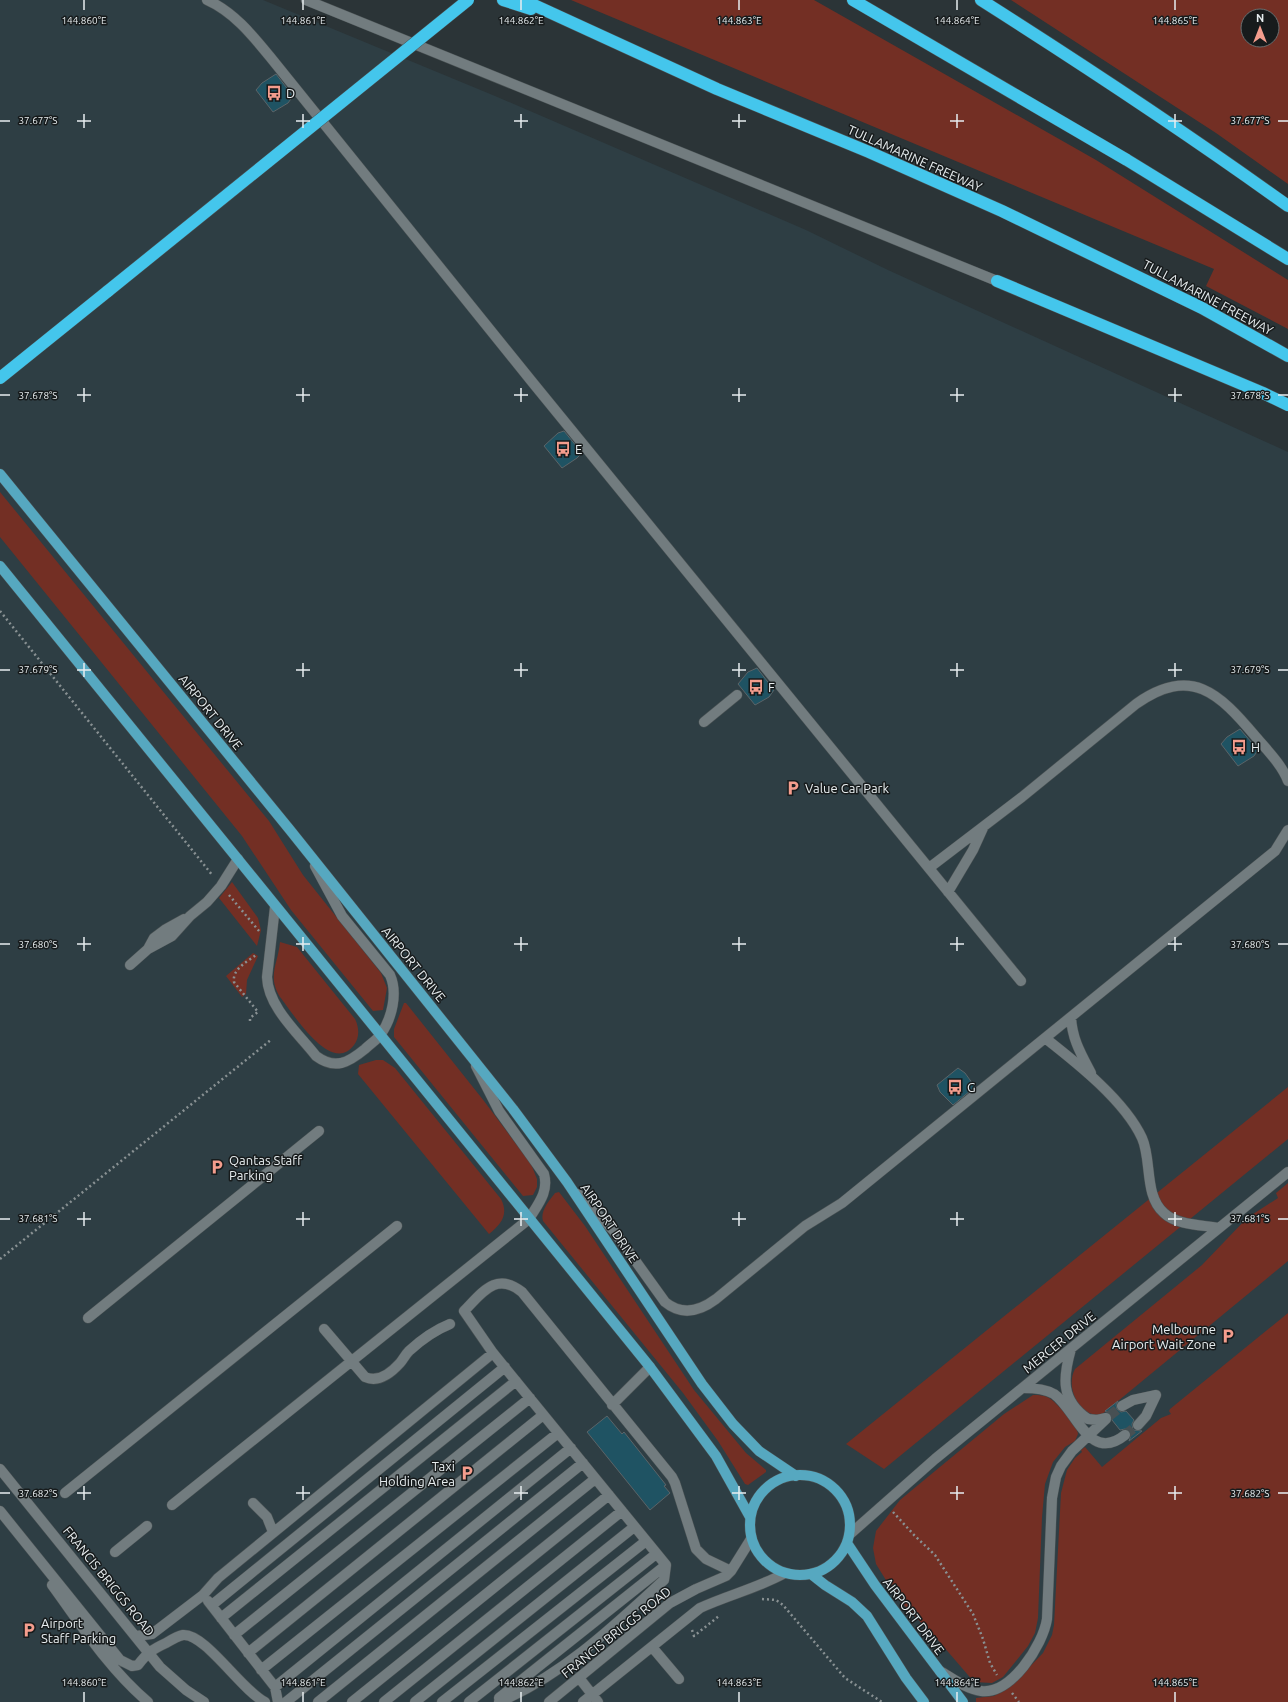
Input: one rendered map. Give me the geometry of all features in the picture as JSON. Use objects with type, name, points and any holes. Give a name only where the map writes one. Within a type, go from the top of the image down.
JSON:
[{"type":"highway","points":[[0,378],[468,0]]},
{"type":"highway","points":[[503,0],[577,25]]},
{"type":"highway","name":"TULLAMARINE FREEWAY","points":[[523,0],[717,89],[869,152],[1002,211],[1195,304],[1288,356]]},
{"type":"highway","points":[[853,0],[1127,160],[1288,259]]},
{"type":"highway","points":[[981,0],[1085,66],[1223,159],[1288,206]]},
{"type":"highway","points":[[997,281],[1263,393],[1288,406]]},
{"type":"main road","name":"AIRPORT DRIVE","points":[[0,474],[469,1052],[567,1182],[706,1390],[759,1451],[796,1476]]},
{"type":"main road","points":[[0,566],[650,1368],[716,1456],[750,1517]]},
{"type":"main road","points":[[796,1476],[810,1476],[823,1481],[834,1489],[843,1500],[848,1514],[848,1539],[843,1551],[830,1565],[811,1574],[793,1575],[784,1573],[770,1565],[762,1558],[751,1538],[749,1528],[750,1517],[756,1501],[766,1488],[775,1482],[796,1476]]},
{"type":"main road","name":"AIRPORT DRIVE","points":[[848,1539],[875,1586],[963,1702]]},
{"type":"main road","points":[[811,1574],[863,1611],[875,1626],[906,1678],[924,1702]]},
{"type":"street","points":[[207,0],[226,11],[255,39],[1021,982]]},
{"type":"street","points":[[306,0],[997,281]]},
{"type":"street","points":[[929,868],[956,846],[983,828],[1136,704],[1150,694],[1164,688],[1190,686],[1205,689],[1215,695],[1247,726],[1274,760],[1288,781]]},
{"type":"street","points":[[704,722],[737,695]]},
{"type":"street","points":[[948,892],[973,850],[983,828]]},
{"type":"street","points":[[567,1182],[614,1231],[665,1302],[677,1309],[686,1311],[694,1310],[710,1304],[805,1226],[842,1203],[1275,851],[1288,830]]},
{"type":"street","points":[[275,907],[267,966],[267,989],[273,1002],[316,1056],[330,1063],[346,1063],[381,1035],[394,998],[393,983],[390,975],[342,916],[311,858]]},
{"type":"street","points":[[130,965],[148,949],[154,938],[166,928],[190,916],[207,902],[221,886],[238,859]]},
{"type":"street","points":[[1071,1017],[1072,1031],[1077,1048],[1097,1083]]},
{"type":"street","points":[[1045,1038],[1079,1065],[1124,1111],[1142,1139],[1153,1193],[1165,1215],[1176,1220],[1219,1228]]},
{"type":"street","points":[[172,1505],[530,1219],[544,1194],[546,1187],[544,1174],[499,1110],[469,1052]]},
{"type":"street","points":[[88,1318],[319,1131]]},
{"type":"street","name":"MERCER DRIVE","points":[[848,1539],[884,1502],[935,1459],[1288,1172]]},
{"type":"street","points":[[65,1494],[397,1226]]},
{"type":"street","points":[[499,1702],[514,1696],[546,1677],[598,1641],[664,1580],[666,1565],[543,1415],[464,1312],[488,1288],[497,1284],[505,1284],[522,1292],[675,1482],[696,1549],[706,1559],[731,1572]]},
{"type":"street","points":[[324,1329],[351,1362],[370,1379],[382,1378],[401,1363],[409,1351],[439,1328],[450,1324]]},
{"type":"street","points":[[938,1670],[968,1687],[981,1691],[995,1689],[1004,1684],[1032,1655],[1044,1632],[1047,1619],[1052,1498],[1054,1483],[1064,1460],[1108,1417],[1097,1420],[1088,1419],[1069,1398],[1064,1379],[1071,1349]]},
{"type":"street","points":[[136,1636],[152,1634],[204,1594],[218,1578],[273,1532],[494,1353]]},
{"type":"street","points":[[212,1605],[505,1367]]},
{"type":"street","points":[[612,1405],[650,1368]]},
{"type":"street","points":[[221,1618],[516,1381]]},
{"type":"street","points":[[1024,1388],[1041,1389],[1054,1394],[1088,1436],[1097,1441],[1108,1443],[1125,1435]]},
{"type":"street","points":[[1122,1406],[1133,1400],[1156,1395],[1146,1416],[1138,1425]]},
{"type":"street","points":[[234,1635],[530,1398]]},
{"type":"street","points":[[248,1653],[543,1415]]},
{"type":"street","points":[[261,1670],[558,1433]]},
{"type":"street","points":[[275,1687],[571,1448]]},
{"type":"street","points":[[286,1702],[583,1463]]},
{"type":"street","name":"FRANCIS BRIGGS ROAD","points":[[0,1469],[166,1673],[204,1702]]},
{"type":"street","points":[[318,1702],[595,1479]]},
{"type":"street","points":[[352,1702],[609,1495]]},
{"type":"street","points":[[253,1503],[267,1517],[273,1532]]},
{"type":"street","points":[[0,1511],[120,1660],[132,1666],[138,1665],[149,1651],[183,1635],[192,1636],[204,1644],[250,1692],[265,1702]]},
{"type":"street","points":[[384,1702],[622,1511]]},
{"type":"street","points":[[0,1516],[112,1667],[148,1702]]},
{"type":"street","points":[[115,1552],[147,1526]]},
{"type":"street","points":[[415,1702],[634,1527]]},
{"type":"street","name":"FRANCIS BRIGGS ROAD","points":[[549,1702],[674,1600],[719,1580],[731,1572],[751,1538]]},
{"type":"street","points":[[442,1702],[646,1541]]},
{"type":"street","points":[[469,1702],[656,1554]]},
{"type":"street","points":[[494,1702],[666,1565]]},
{"type":"street","points":[[583,1702],[595,1698],[652,1647],[700,1608],[717,1600],[769,1582],[784,1573]]},
{"type":"street","points":[[204,1594],[275,1687],[278,1702]]},
{"type":"street","points":[[652,1647],[679,1679]]},
{"type":"street","points":[[580,1678],[595,1698]]},
{"type":"path","points":[[0,611],[221,886],[261,933]]},
{"type":"path","points":[[250,1021],[250,1018],[258,1012],[234,982],[233,976],[236,971],[257,955],[258,950]]},
{"type":"path","points":[[0,1259],[272,1039]]},
{"type":"path","points":[[884,1502],[914,1535],[935,1555],[973,1614],[983,1639],[990,1663],[1004,1684]]},
{"type":"path","points":[[755,1601],[762,1599],[776,1600],[783,1605],[844,1678],[882,1702]]},
{"type":"path","points":[[694,1636],[723,1612]]},
{"type":"shaded area","points":[[0,0],[263,0],[495,96],[806,230],[888,270],[1288,452],[1288,1702],[0,1702]]},
{"type":"shaded area","points":[[571,0],[814,0],[1096,160],[1288,280],[1288,329],[1206,286],[1214,269]]},
{"type":"shaded area","points":[[1011,0],[1288,0],[1288,184],[1216,133]]},
{"type":"shaded area","points":[[0,492],[269,821],[303,875],[381,973],[387,988],[383,1010],[373,1011],[291,910],[242,836],[0,537]]},
{"type":"shaded area","points":[[232,882],[258,918],[261,930],[257,946],[219,898]]},
{"type":"shaded area","points":[[280,942],[297,947],[355,1019],[358,1029],[357,1039],[354,1045],[345,1052],[335,1053],[324,1048],[313,1039],[280,997],[274,983],[274,970]]},
{"type":"shaded area","points":[[253,953],[258,956],[247,980],[246,994],[242,997],[226,976]]},
{"type":"shaded area","points":[[404,1003],[406,1003],[484,1101],[531,1164],[537,1179],[537,1187],[533,1195],[523,1196],[394,1037],[394,1029]]},
{"type":"shaded area","points":[[376,1060],[383,1060],[395,1068],[501,1199],[504,1214],[497,1227],[489,1234],[358,1074],[359,1065]]},
{"type":"shaded area","points":[[1288,1087],[1288,1139],[884,1469],[846,1444]]},
{"type":"shaded area","points":[[1288,1183],[1288,1261],[1101,1415],[1086,1411],[1080,1406],[1073,1392],[1072,1376],[1075,1369],[1202,1265],[1247,1218],[1278,1198],[1276,1193]]},
{"type":"shaded area","points":[[559,1192],[585,1226],[694,1390],[746,1453],[766,1470],[766,1472],[748,1485],[745,1484],[718,1441],[683,1393],[543,1221],[542,1217],[546,1206],[555,1193]]},
{"type":"shaded area","points":[[1288,1313],[1288,1702],[976,1702],[976,1698],[994,1696],[1015,1682],[1043,1653],[1052,1635],[1054,1625],[1061,1493],[1067,1470],[1075,1458],[1082,1452],[1081,1450],[1085,1447],[1102,1467],[1161,1418],[1171,1414],[1169,1411],[1170,1409]]},
{"type":"shaded area","points":[[1033,1395],[1047,1397],[1052,1400],[1071,1420],[1078,1434],[1075,1441],[1065,1447],[1053,1462],[1045,1484],[1042,1517],[1038,1618],[1035,1633],[1028,1646],[1003,1677],[992,1683],[974,1682],[937,1639],[897,1598],[876,1564],[873,1548],[876,1531],[900,1500],[1004,1414]]},
{"type":"building","points":[[276,74],[293,96],[288,103],[273,112],[256,90],[262,83]]},
{"type":"building","points":[[564,431],[582,453],[562,468],[544,446],[558,433]]},
{"type":"building","points":[[757,668],[774,690],[769,697],[755,705],[738,684],[748,672]]},
{"type":"building","points":[[1240,729],[1258,750],[1254,756],[1238,766],[1221,744],[1227,737]]},
{"type":"building","points":[[958,1068],[965,1073],[975,1087],[953,1105],[940,1092],[937,1085]]},
{"type":"building","points":[[1118,1401],[1116,1405],[1117,1409],[1121,1412],[1126,1411],[1134,1420],[1132,1424],[1133,1430],[1142,1431],[1129,1441],[1131,1435],[1130,1431],[1125,1429],[1120,1430],[1112,1420],[1111,1414],[1105,1411]]},
{"type":"building","points":[[607,1416],[622,1434],[624,1432],[666,1485],[664,1486],[670,1493],[650,1510],[587,1432]]},
{"type":"tunnel","points":[[1109,1416],[1122,1406]]},
{"type":"tunnel","points":[[1125,1435],[1138,1425]]},
{"type":"place","name":"D","points":[[274,93]]},
{"type":"place","name":"E","points":[[563,449]]},
{"type":"place","name":"F","points":[[756,687]]},
{"type":"place","name":"H","points":[[1239,747]]},
{"type":"place","name":"Value Car Park","points":[[793,788]]},
{"type":"place","name":"G","points":[[955,1087]]},
{"type":"place","name":"Qantas Staff Parking","points":[[217,1167]]},
{"type":"place","name":"Melbourne Airport Wait Zone","points":[[1228,1336]]},
{"type":"place","name":"Taxi Holding Area","points":[[467,1473]]},
{"type":"place","name":"Airport Staff Parking","points":[[29,1630]]}]
